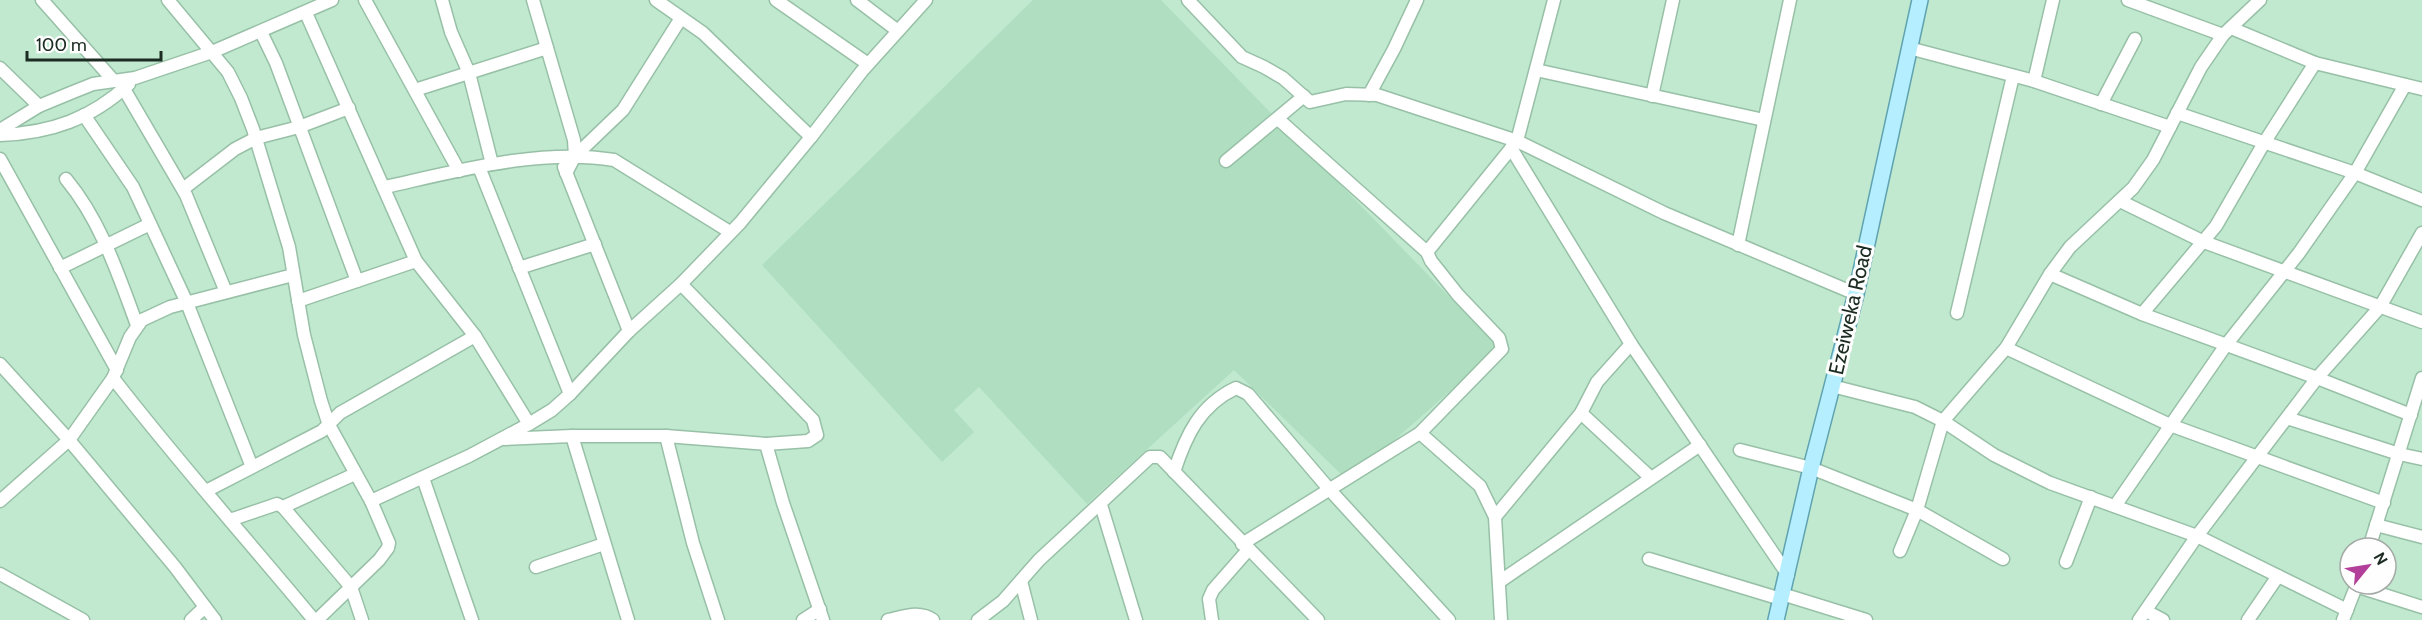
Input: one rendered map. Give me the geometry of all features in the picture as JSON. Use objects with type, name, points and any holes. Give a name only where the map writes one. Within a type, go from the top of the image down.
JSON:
[{"type":"main road","name":"Ezeiweka Road","points":[[1776,620],[1811,468],[1856,294],[1920,0]]},
{"type":"street","points":[[42,0],[113,80]]},
{"type":"street","points":[[0,159],[115,374],[156,434],[315,620],[388,548],[388,543],[371,501],[329,424],[318,390],[298,301],[289,247],[256,138],[232,80],[212,52],[168,0]]},
{"type":"street","points":[[0,130],[39,106],[93,84],[135,78],[212,52],[332,0]]},
{"type":"street","points":[[365,0],[459,171]]},
{"type":"street","points":[[442,0],[451,32],[469,73],[492,164]]},
{"type":"street","points":[[533,0],[574,140],[575,156]]},
{"type":"street","points":[[656,0],[703,33],[811,137]]},
{"type":"street","points":[[776,0],[868,64]]},
{"type":"street","points":[[856,0],[898,31]]},
{"type":"street","points":[[371,501],[423,478],[529,424],[552,410],[570,394],[629,331],[681,284],[730,232],[811,137],[868,64],[927,0]]},
{"type":"street","points":[[1188,0],[1242,57],[1283,78],[1311,102],[1346,94],[1377,95],[1514,144],[1664,213],[1856,294]]},
{"type":"street","points":[[1369,95],[1417,0]]},
{"type":"street","points":[[1427,252],[1514,144],[1554,0]]},
{"type":"street","points":[[1652,96],[1673,0]]},
{"type":"street","points":[[1738,245],[1790,0]]},
{"type":"street","points":[[2034,81],[2053,0]]},
{"type":"street","points":[[2128,0],[2143,2],[2314,63],[2422,90]]},
{"type":"street","points":[[1900,551],[1917,510],[1943,421],[2006,348],[2050,274],[2070,247],[2120,201],[2153,160],[2200,67],[2227,31],[2260,0]]},
{"type":"street","points":[[306,13],[416,261],[475,336],[529,424]]},
{"type":"street","points":[[566,173],[575,156],[623,110],[681,18]]},
{"type":"street","points":[[261,32],[276,63],[357,281]]},
{"type":"street","points":[[2102,104],[2136,39]]},
{"type":"street","points":[[415,90],[547,48]]},
{"type":"street","points":[[1909,48],[2034,81],[2170,127]]},
{"type":"street","points":[[2142,314],[2217,226],[2264,142],[2314,63]]},
{"type":"street","points":[[0,68],[39,106]]},
{"type":"street","points":[[1536,70],[1764,120]]},
{"type":"street","points":[[1957,313],[2013,76]]},
{"type":"street","points":[[0,135],[29,134],[64,126],[124,89],[135,78]]},
{"type":"street","points":[[2115,506],[2226,345],[2284,272],[2355,173],[2405,85]]},
{"type":"street","points":[[124,89],[183,189],[226,292]]},
{"type":"street","points":[[1226,161],[1304,96]]},
{"type":"street","points":[[183,189],[235,149],[256,138],[299,127],[349,108]]},
{"type":"street","points":[[2178,113],[2355,173],[2422,200]]},
{"type":"street","points":[[84,115],[133,187],[187,303],[252,467]]},
{"type":"street","points":[[1212,620],[1209,599],[1213,590],[1245,547],[1329,489],[1420,433],[1502,349],[1499,338],[1458,295],[1431,261],[1427,252],[1278,119]]},
{"type":"street","points":[[1514,144],[1631,344],[1788,575]]},
{"type":"street","points":[[385,187],[492,164],[575,156],[614,160],[730,232]]},
{"type":"street","points":[[560,158],[629,331]]},
{"type":"street","points":[[478,167],[570,394]]},
{"type":"street","points":[[66,179],[81,197],[107,245],[137,325]]},
{"type":"street","points":[[2120,201],[2204,242],[2422,322]]},
{"type":"street","points":[[60,268],[150,224]]},
{"type":"street","points":[[2163,620],[2143,615],[2197,536],[2287,418],[2380,306],[2422,233]]},
{"type":"street","points":[[519,268],[595,244]]},
{"type":"street","points":[[298,301],[416,261]]},
{"type":"street","points":[[2050,274],[2142,314],[2318,378],[2411,415]]},
{"type":"street","points":[[0,501],[69,440],[115,374],[137,325],[147,317],[187,303],[293,275]]},
{"type":"street","points":[[500,439],[572,435],[666,436],[766,444],[808,441],[818,435],[813,420],[681,284]]},
{"type":"street","points":[[206,490],[322,431],[340,413],[475,336]]},
{"type":"street","points":[[1495,517],[1581,413],[1597,382],[1631,344]]},
{"type":"street","points":[[2006,348],[2170,425],[2384,503]]},
{"type":"street","points":[[0,364],[69,440],[175,567],[214,620]]},
{"type":"street","points":[[2373,536],[2422,378]]},
{"type":"street","points":[[1832,386],[1915,407],[1943,421],[1994,455],[2050,483],[2197,536],[2278,576],[2345,615],[2353,596]]},
{"type":"street","points":[[1174,472],[1183,444],[1196,419],[1221,395],[1236,388],[1248,394],[1329,489],[1449,620]]},
{"type":"street","points":[[1581,413],[1651,478]]},
{"type":"street","points":[[2287,418],[2399,454],[2422,459]]},
{"type":"street","points":[[1420,433],[1480,486],[1495,517],[1501,620]]},
{"type":"street","points":[[572,435],[628,620]]},
{"type":"street","points":[[666,436],[693,543],[718,620]]},
{"type":"street","points":[[766,444],[783,503],[822,614],[803,620]]},
{"type":"street","points":[[1499,582],[1700,445]]},
{"type":"street","points":[[1740,450],[1811,468],[1917,510],[2003,559]]},
{"type":"street","points":[[978,620],[1003,601],[1039,560],[1101,505],[1150,457],[1160,457],[1245,547],[1310,609],[1318,620]]},
{"type":"street","points":[[283,507],[355,474]]},
{"type":"street","points":[[423,478],[472,620]]},
{"type":"street","points":[[2066,561],[2091,497]]},
{"type":"street","points":[[230,520],[277,504],[283,507],[351,587],[362,620]]},
{"type":"street","points":[[1101,505],[1136,620]]},
{"type":"street","points":[[2376,525],[2422,537]]},
{"type":"street","points":[[536,567],[604,544]]},
{"type":"street","points":[[1649,559],[1866,620]]},
{"type":"street","points":[[0,574],[83,620]]},
{"type":"street","points":[[2248,620],[2278,576]]},
{"type":"street","points":[[1021,581],[1031,620]]},
{"type":"street","points":[[2390,596],[2422,607]]},
{"type":"street","points":[[191,620],[204,607]]},
{"type":"street","points":[[888,620],[917,614],[926,615],[933,620]]},
{"type":"shaded area","points":[[1033,0],[1161,0],[1499,348],[1348,481],[1234,370],[1087,504],[979,387],[954,410],[974,432],[942,462],[762,265]]}]
